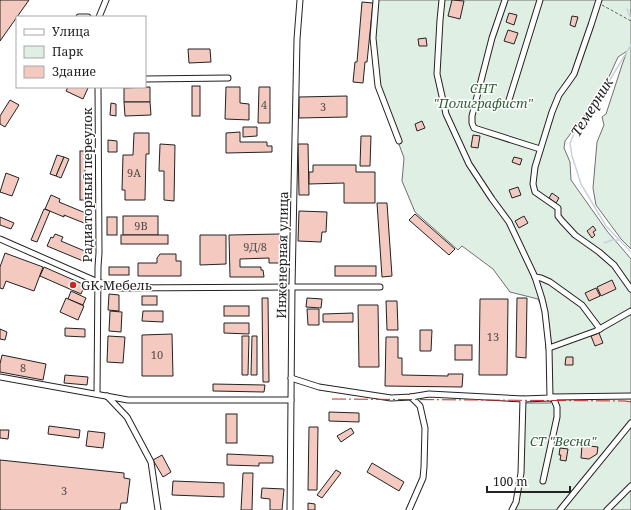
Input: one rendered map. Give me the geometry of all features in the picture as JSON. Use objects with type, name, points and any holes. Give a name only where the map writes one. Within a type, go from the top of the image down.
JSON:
[{"type":"street","points":[[99,16],[106,0]]},
{"type":"street","name":"Инженерная улица","points":[[290,510],[292,287],[297,39],[300,0]]},
{"type":"street","points":[[376,0],[373,38],[378,86],[399,141]]},
{"type":"street","points":[[442,0],[437,74],[446,114],[469,164],[509,222],[534,277],[545,312],[549,348],[551,397],[557,406],[557,417],[543,481]]},
{"type":"street","points":[[505,0],[492,38],[472,116],[472,123],[474,128],[540,150]]},
{"type":"street","points":[[509,100],[540,0]]},
{"type":"street","points":[[599,1],[574,74],[559,95],[552,112],[535,167],[533,184],[535,192],[558,208],[558,216],[575,235],[614,265],[631,289]]},
{"type":"street","points":[[146,79],[228,78]]},
{"type":"street","name":"Радиаторный переулок","points":[[97,394],[99,253],[98,88]]},
{"type":"street","name":"Радиаторный переулок","points":[[0,239],[98,282],[119,288],[380,287]]},
{"type":"street","points":[[534,277],[550,282],[582,305],[600,329]]},
{"type":"street","points":[[549,348],[596,331],[631,311]]},
{"type":"street","points":[[0,377],[128,400],[291,400]]},
{"type":"street","points":[[291,378],[320,387],[391,398],[429,394],[523,399],[551,397],[631,396]]},
{"type":"street","points":[[107,396],[126,417],[152,462],[158,510]]},
{"type":"street","points":[[408,510],[422,478],[424,467],[425,428],[420,406],[411,397]]},
{"type":"street","points":[[512,510],[516,502],[521,472],[523,399]]},
{"type":"street","points":[[560,510],[631,423]]},
{"type":"street","points":[[607,510],[631,486]]},
{"type":"path","points":[[599,1],[631,21]]},
{"type":"green space","name":"СНТ \"Полиграфист\"","points":[[376,0],[631,0],[631,249],[621,239],[596,205],[593,188],[597,142],[604,125],[602,117],[606,114],[627,51],[618,57],[602,92],[565,141],[564,148],[570,162],[571,180],[607,231],[631,259],[631,510],[512,510],[522,468],[523,403],[551,403],[543,310],[538,299],[510,292],[493,269],[462,246],[458,250],[415,212],[402,181],[404,158],[377,84],[372,51]]},
{"type":"building","points":[[0,0],[29,0],[18,16],[16,16],[16,18],[0,41]]},
{"type":"building","points":[[452,0],[464,1],[460,19],[448,16]]},
{"type":"building","points":[[362,2],[373,3],[367,62],[365,62],[363,83],[353,82],[355,62],[357,62]]},
{"type":"building","points":[[509,13],[517,15],[514,25],[506,22]]},
{"type":"building","points":[[572,16],[578,17],[575,27],[570,25]]},
{"type":"building","points":[[508,30],[518,33],[514,44],[504,41]]},
{"type":"building","points":[[426,38],[427,46],[419,46],[418,39]]},
{"type":"building","points":[[188,49],[210,49],[211,62],[189,63]]},
{"type":"building","points":[[192,86],[200,86],[200,116],[192,116]]},
{"type":"building","points":[[150,87],[150,102],[124,102],[124,88]]},
{"type":"building","points":[[226,87],[240,87],[240,103],[249,104],[249,120],[225,119]]},
{"type":"building","points":[[259,87],[270,87],[270,123],[258,123]]},
{"type":"building","points":[[68,88],[88,88],[83,99],[66,91]]},
{"type":"building","points":[[347,96],[347,117],[299,118],[299,97]]},
{"type":"building","points":[[10,100],[19,105],[5,127],[0,124],[0,116]]},
{"type":"building","points":[[124,102],[150,102],[151,115],[125,116]]},
{"type":"building","points":[[111,103],[116,104],[116,116],[110,115]]},
{"type":"building","points":[[422,121],[425,128],[417,131],[415,124]]},
{"type":"building","points":[[243,127],[257,127],[257,136],[243,137]]},
{"type":"building","points":[[240,132],[240,142],[267,142],[267,146],[272,146],[272,152],[226,153],[226,133]]},
{"type":"building","points":[[134,133],[149,133],[149,154],[146,154],[145,200],[125,200],[125,190],[122,190],[123,155],[133,155]]},
{"type":"building","points":[[473,135],[480,136],[478,148],[471,147]]},
{"type":"building","points":[[361,136],[371,136],[370,166],[360,166]]},
{"type":"building","points":[[108,140],[117,141],[117,152],[108,152]]},
{"type":"building","points":[[160,144],[175,145],[174,201],[164,200],[164,171],[159,171]]},
{"type":"building","points":[[298,144],[308,144],[309,195],[299,195]]},
{"type":"building","points":[[80,151],[85,151],[85,200],[80,200]]},
{"type":"building","points":[[57,155],[64,157],[56,176],[50,174]]},
{"type":"building","points":[[64,157],[69,159],[61,178],[56,176]]},
{"type":"building","points":[[514,157],[522,159],[520,165],[512,162]]},
{"type":"building","points":[[313,165],[356,165],[356,172],[375,172],[375,203],[344,203],[344,183],[309,184],[309,172],[313,172]]},
{"type":"building","points":[[6,173],[19,178],[12,196],[0,192]]},
{"type":"building","points":[[518,187],[521,195],[512,198],[509,190]]},
{"type":"building","points":[[552,193],[559,198],[556,203],[549,198]]},
{"type":"building","points":[[51,195],[60,199],[59,202],[88,214],[84,223],[45,209]]},
{"type":"building","points":[[377,203],[387,203],[392,276],[382,277]]},
{"type":"building","points":[[44,209],[50,211],[37,242],[31,240]]},
{"type":"building","points":[[299,211],[327,212],[326,232],[322,232],[321,242],[298,241]]},
{"type":"building","points":[[415,214],[455,249],[449,255],[409,220]]},
{"type":"building","points":[[123,216],[158,216],[158,235],[123,235]]},
{"type":"building","points":[[524,216],[528,223],[519,228],[515,221]]},
{"type":"building","points":[[0,217],[14,223],[11,229],[0,225]]},
{"type":"building","points":[[107,217],[117,217],[117,235],[107,235]]},
{"type":"building","points":[[593,226],[596,230],[593,232],[595,235],[592,238],[587,231]]},
{"type":"building","points":[[55,234],[63,237],[61,241],[87,252],[83,261],[47,246],[51,237],[53,238]]},
{"type":"building","points":[[280,234],[281,263],[269,263],[269,258],[240,259],[240,267],[261,267],[264,277],[230,277],[229,235]]},
{"type":"building","points":[[121,235],[168,235],[168,244],[121,244]]},
{"type":"building","points":[[200,235],[226,235],[226,264],[200,265]]},
{"type":"building","points":[[5,253],[43,267],[34,291],[6,281],[3,289],[0,288],[0,267]]},
{"type":"building","points":[[160,254],[176,254],[176,261],[181,261],[181,276],[138,276],[138,263],[157,263],[157,258]]},
{"type":"building","points":[[335,266],[376,266],[376,276],[335,276]]},
{"type":"building","points":[[44,267],[85,285],[81,294],[40,276]]},
{"type":"building","points":[[109,267],[129,267],[129,275],[109,275]]},
{"type":"building","points":[[612,280],[616,289],[601,296],[597,287]]},
{"type":"building","points":[[596,288],[600,296],[589,301],[585,293]]},
{"type":"building","points":[[71,291],[86,298],[83,305],[68,299]]},
{"type":"building","points":[[109,294],[119,295],[119,311],[108,310]]},
{"type":"building","points":[[142,296],[157,296],[157,305],[142,305]]},
{"type":"building","points":[[66,298],[84,306],[78,320],[60,312]]},
{"type":"building","points":[[262,298],[268,298],[269,382],[263,382]]},
{"type":"building","points":[[307,298],[322,299],[321,308],[306,307]]},
{"type":"building","points":[[517,298],[527,298],[526,358],[516,357]]},
{"type":"building","points":[[480,299],[508,299],[507,375],[479,375]]},
{"type":"building","points":[[386,301],[397,301],[398,330],[387,330]]},
{"type":"building","points":[[358,305],[378,305],[379,367],[359,367]]},
{"type":"building","points":[[224,306],[249,306],[249,316],[224,316]]},
{"type":"building","points":[[307,309],[319,309],[319,325],[308,325]]},
{"type":"building","points":[[110,311],[122,312],[121,332],[109,331]]},
{"type":"building","points":[[143,311],[163,311],[163,322],[142,321]]},
{"type":"building","points":[[353,313],[353,322],[323,322],[323,314]]},
{"type":"building","points":[[224,323],[249,323],[249,334],[224,333]]},
{"type":"building","points":[[65,328],[85,329],[85,337],[65,336]]},
{"type":"building","points":[[0,329],[7,332],[5,340],[0,339]]},
{"type":"building","points":[[420,330],[432,330],[431,351],[420,351]]},
{"type":"building","points":[[599,333],[603,343],[595,346],[591,336]]},
{"type":"building","points":[[172,334],[173,376],[142,376],[142,335]]},
{"type":"building","points":[[108,336],[125,337],[123,363],[107,362]]},
{"type":"building","points":[[242,336],[249,336],[248,375],[242,375]]},
{"type":"building","points":[[252,336],[257,336],[257,375],[251,375]]},
{"type":"building","points":[[386,337],[398,337],[398,358],[402,358],[402,375],[448,376],[448,374],[463,374],[462,387],[385,386]]},
{"type":"building","points":[[455,345],[472,345],[472,360],[455,360]]},
{"type":"building","points":[[2,355],[46,364],[43,380],[0,372]]},
{"type":"building","points":[[566,357],[573,357],[573,365],[565,365]]},
{"type":"building","points":[[65,375],[88,377],[87,385],[64,383]]},
{"type":"building","points":[[213,384],[265,385],[264,392],[213,391]]},
{"type":"building","points":[[329,412],[359,413],[359,422],[329,421]]},
{"type":"building","points":[[226,414],[237,414],[237,443],[226,443]]},
{"type":"building","points":[[49,426],[80,430],[79,438],[48,434]]},
{"type":"building","points":[[309,427],[318,427],[317,490],[308,490]]},
{"type":"building","points":[[351,428],[354,433],[341,442],[337,436]]},
{"type":"building","points":[[0,430],[9,430],[8,439],[0,438]]},
{"type":"building","points":[[88,431],[105,433],[103,448],[86,446]]},
{"type":"building","points":[[582,445],[598,447],[597,454],[589,459],[581,458]]},
{"type":"building","points":[[560,448],[568,449],[566,461],[560,460]]},
{"type":"building","points":[[227,454],[273,456],[273,463],[259,463],[259,466],[227,465]]},
{"type":"building","points":[[162,455],[171,472],[163,477],[153,460]]},
{"type":"building","points":[[0,460],[124,473],[124,478],[130,479],[127,503],[121,503],[120,510],[0,510]]},
{"type":"building","points":[[372,463],[404,482],[399,491],[367,472]]},
{"type":"building","points":[[336,470],[341,473],[322,498],[317,495]]},
{"type":"building","points":[[243,473],[253,473],[252,510],[241,510]]},
{"type":"building","points":[[173,481],[224,483],[224,497],[172,495]]},
{"type":"building","points":[[262,488],[284,489],[282,510],[270,510],[270,499],[261,498]]},
{"type":"building","points":[[308,503],[315,504],[315,510],[308,510]]},
{"type":"waterway","name":"Темерник","points":[[627,9],[631,19]]},
{"type":"waterway","name":"Темерник","points":[[631,45],[594,106],[577,127],[570,143],[572,156],[581,184],[606,226],[631,252]]},
{"type":"waterway","points":[[604,243],[612,240],[619,240]]},
{"type":"power","points":[[332,399],[631,402]]},
{"type":"place","name":"GK Мебель","points":[[73,285]]},
{"type":"park label","name":"СТ \"Весна\"","points":[[563,441]]}]
